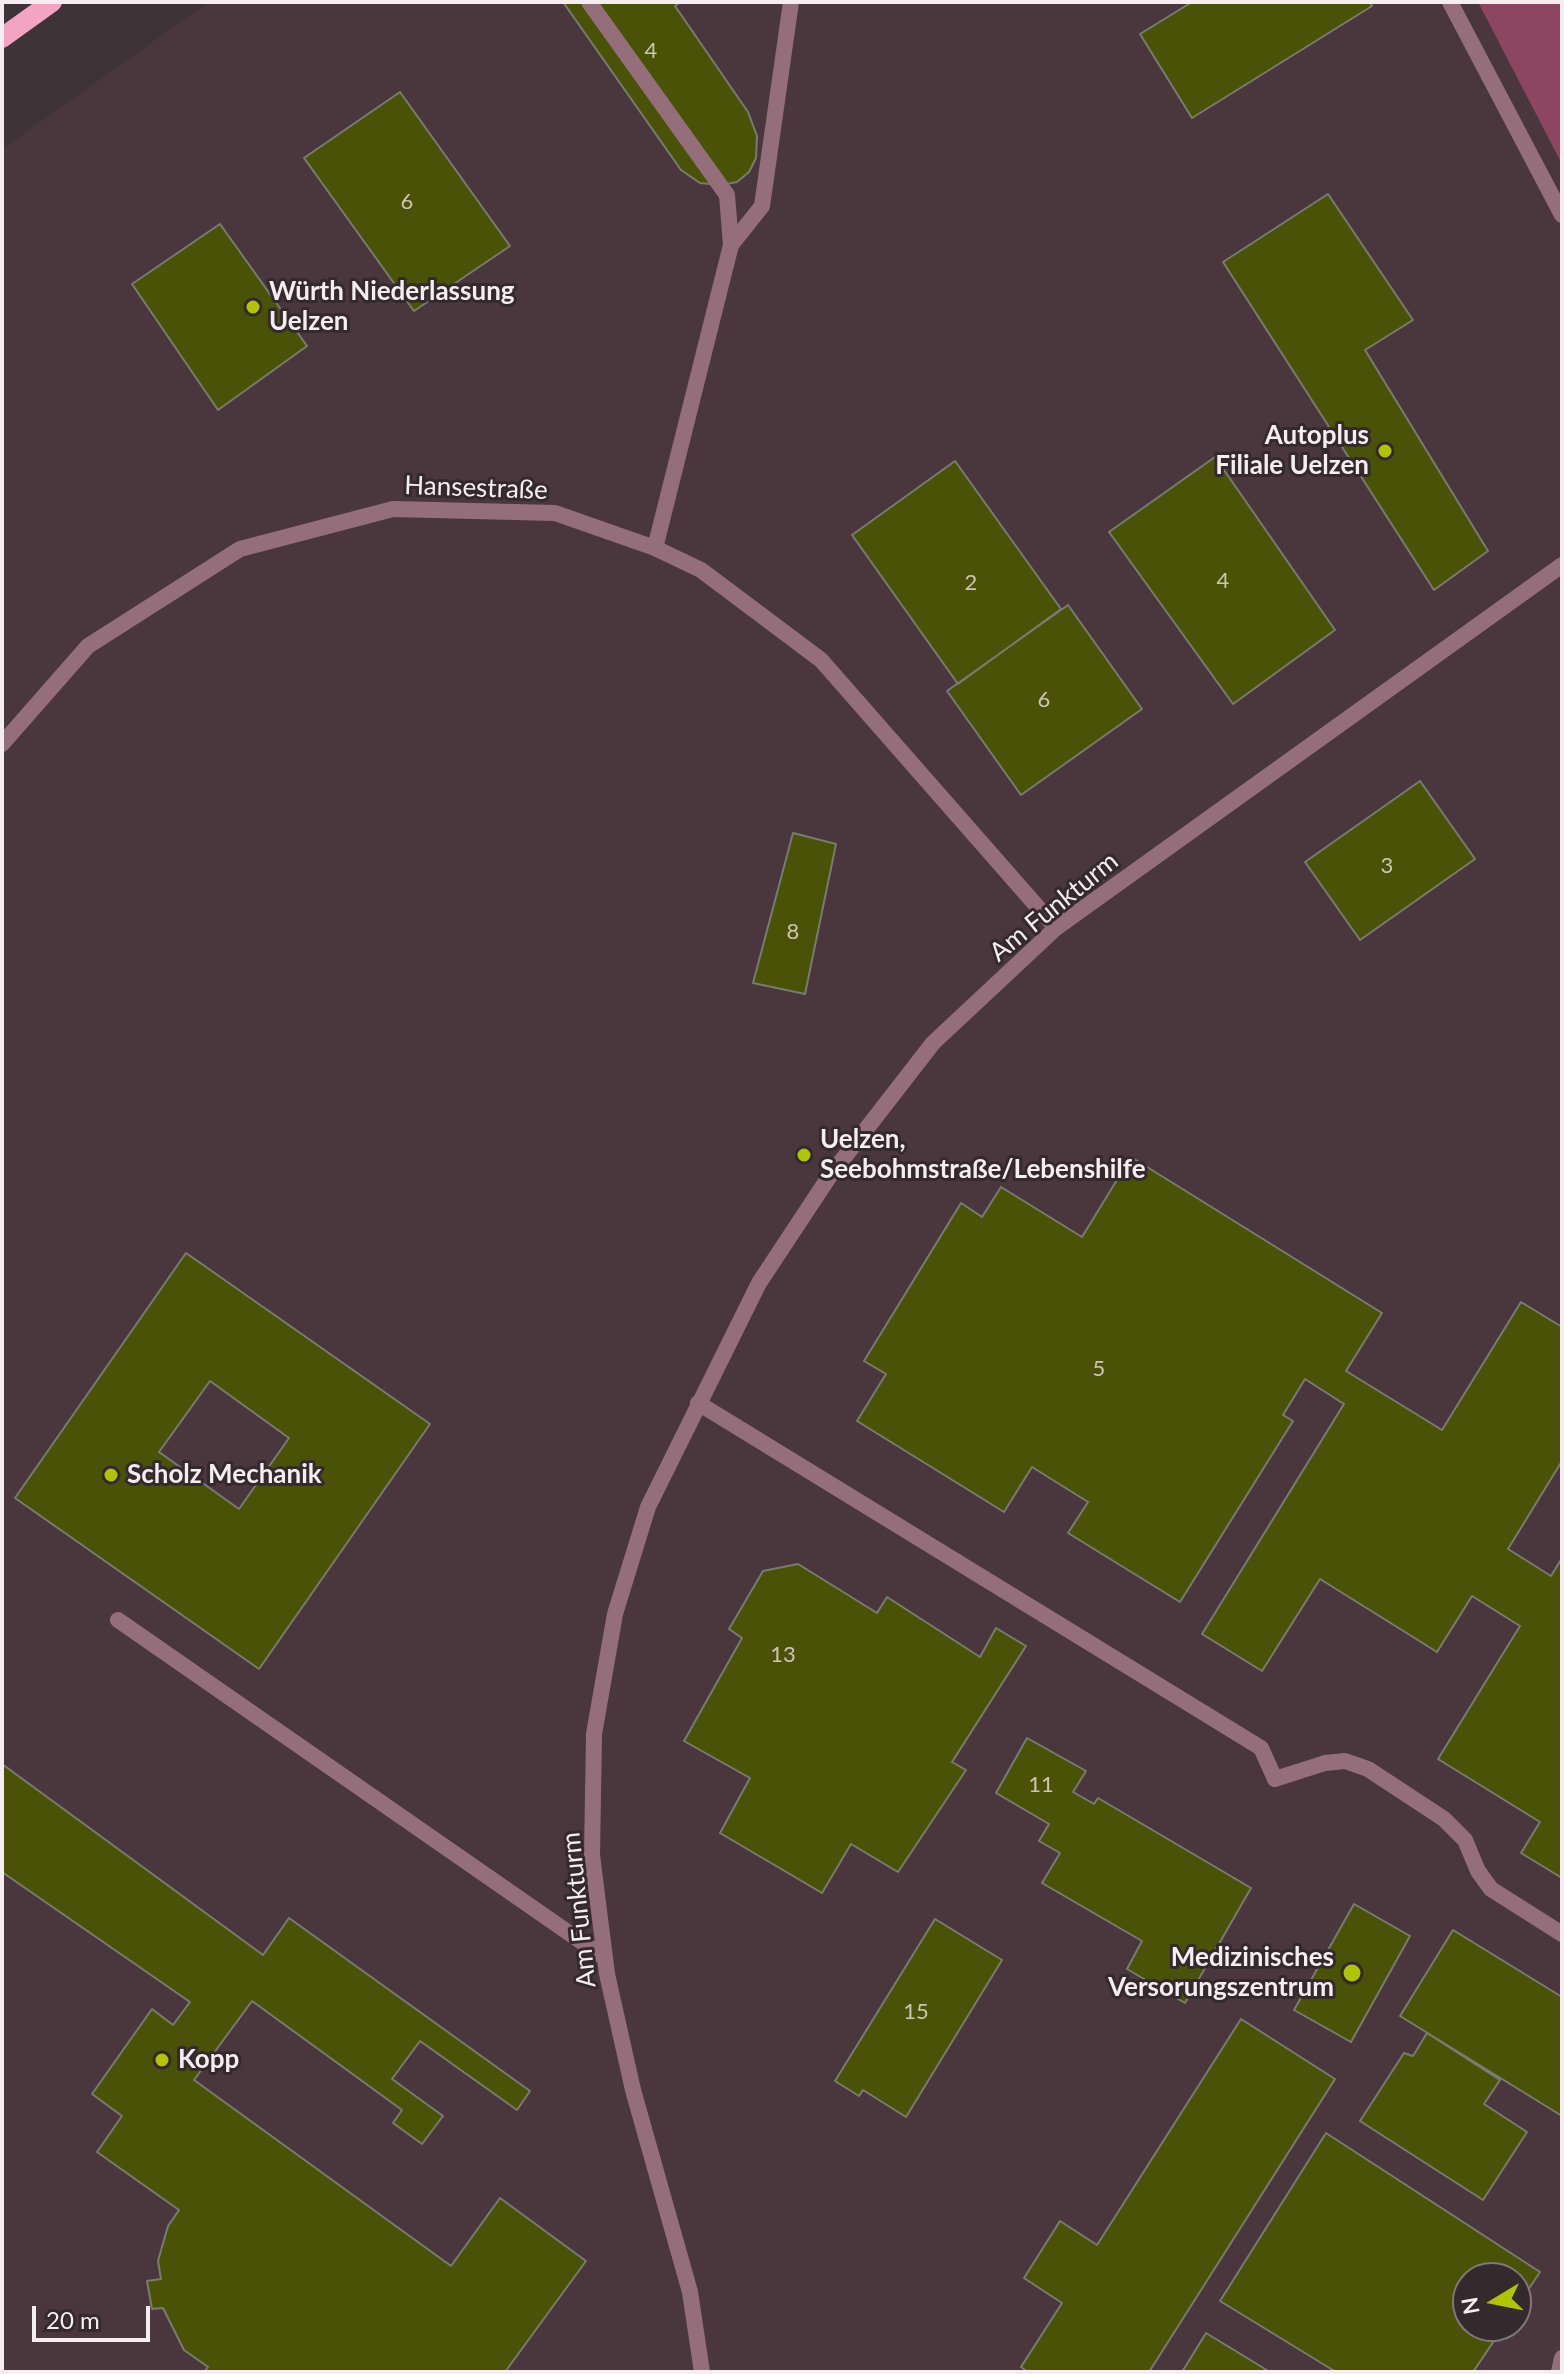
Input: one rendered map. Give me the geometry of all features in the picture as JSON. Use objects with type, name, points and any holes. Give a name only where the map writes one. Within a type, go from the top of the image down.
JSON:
[{"type":"main road","points":[[2,38],[52,2]]},
{"type":"street","points":[[589,2],[727,195],[731,245],[655,548]]},
{"type":"street","points":[[731,245],[762,206],[791,2]]},
{"type":"street","points":[[1450,2],[1562,215]]},
{"type":"street","name":"Hansestraße","points":[[2,744],[88,646],[240,549],[393,509],[555,513],[655,548],[701,570],[821,660],[1056,928]]},
{"type":"street","name":"Am Funkturm","points":[[702,2372],[690,2292],[633,2090],[605,1958],[592,1855],[594,1734],[615,1614],[648,1507],[759,1283],[829,1177],[933,1043],[1056,928],[1562,565]]},
{"type":"street","points":[[698,1403],[1261,1748],[1275,1779],[1325,1763],[1345,1761],[1368,1769],[1444,1819],[1465,1840],[1478,1871],[1491,1889],[1562,1934]]},
{"type":"street","points":[[118,1620],[605,1958]]},
{"type":"street","points":[[1559,2372],[1562,2358]]},
{"type":"shaded area","points":[[209,2],[1562,2],[1562,2372],[2,2372],[2,149]]},
{"type":"shaded area","points":[[1478,2],[1562,2],[1562,164]]},
{"type":"building","points":[[563,2],[681,2],[675,6],[748,112],[757,136],[756,158],[749,172],[737,182],[720,185],[700,183],[681,170]]},
{"type":"building","points":[[1192,2],[1370,2],[1372,6],[1192,118],[1140,34]]},
{"type":"building","points":[[400,92],[510,246],[414,311],[304,158]]},
{"type":"building","name":"Autoplus Filiale Uelzen","points":[[1328,194],[1413,320],[1365,350],[1488,551],[1434,590],[1223,262]]},
{"type":"building","points":[[220,224],[307,346],[218,410],[132,284]]},
{"type":"building","points":[[1215,457],[1335,630],[1233,704],[1109,532]]},
{"type":"building","points":[[955,461],[1061,609],[958,684],[852,535]]},
{"type":"building","points":[[1068,605],[1142,709],[1021,795],[947,691]]},
{"type":"building","points":[[1420,781],[1475,859],[1360,940],[1305,862]]},
{"type":"building","points":[[793,833],[836,844],[805,994],[753,983]]},
{"type":"building","points":[[1131,1157],[1382,1313],[1346,1371],[1442,1430],[1521,1302],[1562,1327],[1562,1461],[1508,1549],[1551,1576],[1562,1558],[1562,1878],[1521,1853],[1540,1822],[1438,1759],[1520,1626],[1472,1596],[1437,1652],[1320,1579],[1262,1671],[1202,1634],[1344,1404],[1305,1379],[1283,1415],[1293,1421],[1180,1602],[1068,1533],[1088,1502],[1032,1467],[1004,1512],[857,1421],[886,1374],[864,1361],[961,1203],[982,1217],[1001,1187],[1082,1237]]},
{"type":"building","name":"Scholz Mechanik","points":[[186,1253],[430,1424],[259,1669],[15,1498]],"holes":[[[210,1381],[289,1438],[239,1509],[159,1452]]]},
{"type":"building","points":[[798,1564],[877,1613],[887,1597],[980,1657],[996,1628],[1026,1646],[952,1762],[966,1770],[898,1872],[851,1844],[822,1893],[720,1833],[750,1778],[684,1741],[742,1638],[729,1629],[763,1571]]},
{"type":"building","points":[[1027,1738],[1086,1771],[1073,1792],[1094,1804],[1098,1798],[1251,1888],[1185,2003],[1127,1969],[1142,1941],[1042,1883],[1060,1853],[1039,1841],[1049,1824],[996,1793]]},
{"type":"building","name":"Kopp","points":[[2,1764],[263,1955],[289,1918],[530,2091],[517,2110],[420,2041],[392,2079],[443,2116],[422,2144],[393,2123],[402,2110],[252,2001],[194,2080],[451,2266],[500,2198],[586,2261],[505,2372],[204,2372],[208,2367],[184,2350],[163,2308],[152,2309],[147,2281],[161,2279],[158,2261],[168,2226],[179,2210],[97,2152],[122,2116],[92,2094],[152,2009],[173,2025],[190,2002],[2,1872]]},
{"type":"building","name":"Medizinisches Versorungszentrum","points":[[1354,1904],[1410,1936],[1351,2042],[1294,2010]]},
{"type":"building","points":[[935,1919],[1002,1960],[906,2117],[863,2090],[859,2096],[835,2081]]},
{"type":"building","points":[[1453,1930],[1562,1997],[1562,2116],[1400,2016]]},
{"type":"building","points":[[1241,2019],[1335,2079],[1149,2372],[1028,2372],[1021,2367],[1062,2303],[1024,2278],[1060,2221],[1097,2245]]},
{"type":"building","points":[[1427,2033],[1500,2080],[1484,2104],[1527,2132],[1483,2200],[1360,2121],[1404,2053],[1413,2056]]},
{"type":"building","points":[[1326,2133],[1525,2262],[1452,2262],[1452,2342],[1493,2342],[1473,2372],[1336,2372],[1220,2301]]},
{"type":"building","points":[[1532,2267],[1540,2272],[1532,2284]]},
{"type":"building","points":[[1206,2333],[1270,2372],[1182,2372]]},
{"type":"place","name":"Würth Niederlassung Uelzen","points":[[253,307]]},
{"type":"place","name":"Autoplus Filiale Uelzen","points":[[1385,451]]},
{"type":"place","name":"Uelzen, Seebohmstraße/Lebenshilfe","points":[[804,1155]]},
{"type":"place","name":"Scholz Mechanik","points":[[111,1475]]},
{"type":"place","name":"Medizinisches Versorungszentrum","points":[[1352,1973]]},
{"type":"place","name":"Kopp","points":[[162,2060]]}]
